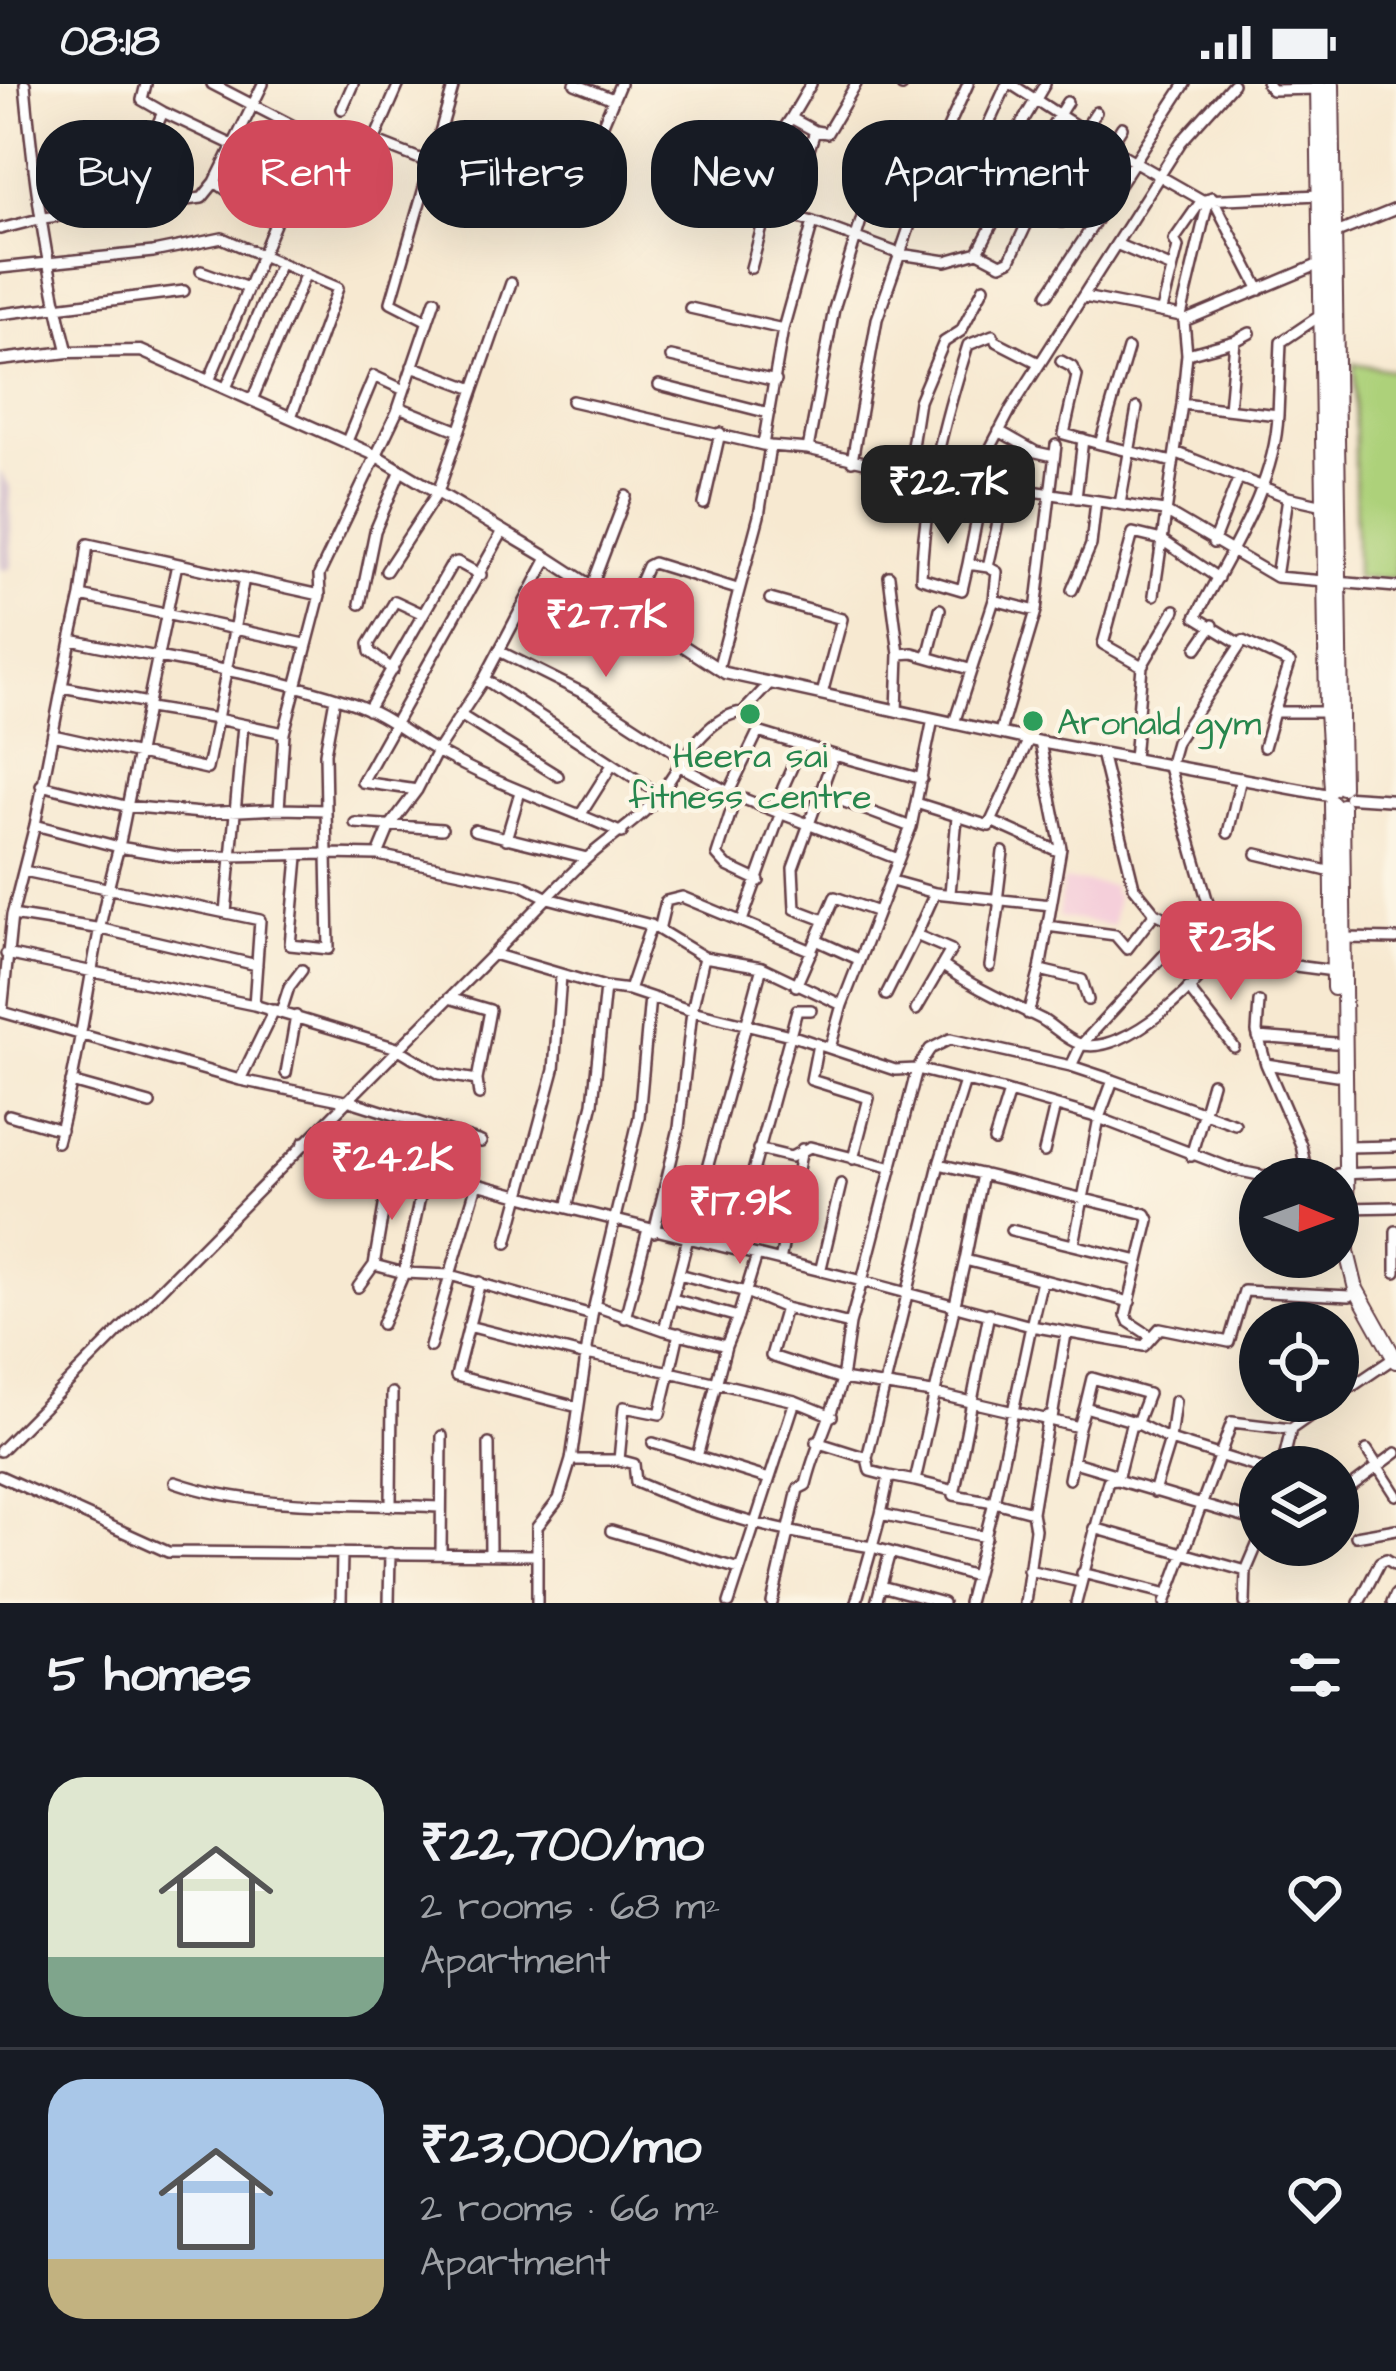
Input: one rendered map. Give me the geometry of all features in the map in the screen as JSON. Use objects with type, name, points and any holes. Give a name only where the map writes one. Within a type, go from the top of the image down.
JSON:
[{"type":"main road","points":[[1323,86],[1320,194],[1327,261],[1344,938],[1344,1158]]},
{"type":"main road","points":[[1323,86],[1334,234],[1321,315],[1324,506],[1332,583],[1327,712],[1337,796],[1332,872],[1340,1158]]},
{"type":"main road","points":[[1346,1278],[1350,1296],[1392,1360]]},
{"type":"main road","points":[[1353,1278],[1396,1378]]},
{"type":"street","points":[[25,84],[36,176]]},
{"type":"street","points":[[146,84],[142,100],[218,139]]},
{"type":"street","points":[[212,84],[283,120]]},
{"type":"street","points":[[246,120],[262,84]]},
{"type":"street","points":[[342,109],[352,84]]},
{"type":"street","points":[[399,84],[374,141],[417,158]]},
{"type":"street","points":[[443,120],[454,84]]},
{"type":"street","points":[[575,84],[613,99]]},
{"type":"street","points":[[604,120],[620,84]]},
{"type":"street","points":[[794,120],[790,118],[811,84]]},
{"type":"street","points":[[818,132],[827,133],[856,84]]},
{"type":"street","points":[[852,461],[877,319],[928,172],[968,84]]},
{"type":"street","points":[[992,120],[1009,84],[1069,120]]},
{"type":"street","points":[[1024,120],[1045,84]]},
{"type":"street","points":[[1048,295],[1184,84]]},
{"type":"street","points":[[1039,363],[995,338],[968,345],[941,428],[921,578],[962,590],[982,482],[999,431],[1181,142],[1233,84]]},
{"type":"street","points":[[1267,84],[1271,90],[1323,86]]},
{"type":"street","points":[[978,252],[1067,102]]},
{"type":"street","points":[[159,120],[163,112]]},
{"type":"street","points":[[1091,120],[1096,112]]},
{"type":"street","points":[[1131,158],[1207,198],[1320,194]]},
{"type":"street","points":[[194,199],[202,198],[218,174]]},
{"type":"street","points":[[209,381],[275,224],[214,182]]},
{"type":"street","points":[[1162,310],[1178,248],[1174,240],[1207,198]]},
{"type":"street","points":[[1207,198],[1260,290]]},
{"type":"street","points":[[1154,595],[1182,404],[1186,354],[1182,319],[1207,198]]},
{"type":"street","points":[[417,209],[391,302],[428,321]]},
{"type":"street","points":[[1334,234],[1396,209]]},
{"type":"street","points":[[0,229],[36,220]]},
{"type":"street","points":[[818,224],[900,254],[946,261],[978,252],[1000,264],[1010,260],[1025,228]]},
{"type":"street","points":[[44,228],[68,352]]},
{"type":"street","points":[[751,268],[763,228]]},
{"type":"street","points":[[718,669],[759,516],[783,329],[812,228]]},
{"type":"street","points":[[808,449],[834,309],[859,228]]},
{"type":"street","points":[[0,268],[50,265],[223,238],[338,288],[291,417]]},
{"type":"street","points":[[1117,244],[1171,267]]},
{"type":"street","points":[[1084,297],[1162,310],[1182,319],[1327,261]]},
{"type":"street","points":[[226,388],[280,262]]},
{"type":"street","points":[[201,271],[248,287]]},
{"type":"street","points":[[252,400],[306,273]]},
{"type":"street","points":[[386,571],[438,492],[511,283]]},
{"type":"street","points":[[908,472],[920,401],[944,342],[961,331],[984,287]]},
{"type":"street","points":[[0,314],[184,291]]},
{"type":"street","points":[[279,809],[284,733],[320,595],[319,575],[399,407],[435,300]]},
{"type":"street","points":[[690,308],[783,329]]},
{"type":"street","points":[[1240,644],[1196,617],[1234,552],[1277,436],[1281,342],[1321,315]]},
{"type":"street","points":[[1186,354],[1250,333]]},
{"type":"street","points":[[1229,410],[1235,341]]},
{"type":"street","points":[[1100,444],[1128,349]]},
{"type":"street","points":[[0,360],[68,352],[141,351],[375,455],[548,558],[718,669],[769,684],[1168,766],[1337,796],[1396,800]]},
{"type":"street","points":[[671,357],[776,381]]},
{"type":"street","points":[[1061,361],[1077,376],[1064,434],[1174,457],[1324,506]]},
{"type":"street","points":[[412,365],[474,389]]},
{"type":"street","points":[[347,441],[374,376],[404,390]]},
{"type":"street","points":[[659,385],[769,413]]},
{"type":"street","points":[[572,401],[908,472],[1164,512],[1276,577],[1396,587]]},
{"type":"street","points":[[1182,404],[1279,415]]},
{"type":"street","points":[[399,407],[459,431]]},
{"type":"street","points":[[1120,504],[1137,408]]},
{"type":"street","points":[[999,431],[1036,452],[1055,450],[1036,611],[1000,732]]},
{"type":"street","points":[[704,504],[720,433]]},
{"type":"street","points":[[1076,498],[1083,440]]},
{"type":"street","points":[[361,604],[375,531],[401,470]]},
{"type":"street","points":[[1213,543],[1239,477]]},
{"type":"street","points":[[988,567],[1006,486]]},
{"type":"street","points":[[591,588],[626,496]]},
{"type":"street","points":[[1276,577],[1288,497]]},
{"type":"street","points":[[1072,590],[1091,545],[1096,501]]},
{"type":"street","points":[[436,787],[362,782],[503,531]]},
{"type":"street","points":[[1142,666],[1106,648],[1104,641],[1133,533],[1162,540],[1218,578]]},
{"type":"street","points":[[320,595],[88,544],[53,735],[12,915],[1,1012],[240,1080],[346,1100],[481,1142]]},
{"type":"street","points":[[378,855],[390,826],[484,679],[548,558]]},
{"type":"street","points":[[368,710],[454,562],[481,575]]},
{"type":"street","points":[[627,612],[647,566],[653,563],[737,590]]},
{"type":"street","points":[[9,1115],[59,1136],[177,564]]},
{"type":"street","points":[[954,723],[994,600],[997,572],[968,564]]},
{"type":"street","points":[[889,576],[899,654],[897,711]]},
{"type":"street","points":[[53,735],[207,769],[244,578]]},
{"type":"street","points":[[81,596],[305,644]]},
{"type":"street","points":[[770,598],[842,620],[821,694]]},
{"type":"street","points":[[994,600],[1036,611]]},
{"type":"street","points":[[392,670],[370,652],[369,644],[395,601],[423,614]]},
{"type":"street","points":[[928,657],[940,609]]},
{"type":"street","points":[[1135,759],[1142,666],[1175,610]]},
{"type":"street","points":[[1197,648],[1213,625]]},
{"type":"street","points":[[71,640],[225,670],[335,698],[396,722],[436,751],[520,792],[622,833]]},
{"type":"street","points":[[1213,935],[1213,920],[1168,766],[1176,742],[1243,641],[1290,663],[1264,747]]},
{"type":"street","points":[[499,651],[587,695],[733,794],[898,859]]},
{"type":"street","points":[[899,654],[969,669]]},
{"type":"street","points":[[484,679],[659,794]]},
{"type":"street","points":[[0,1451],[587,858],[622,833],[681,762],[730,713],[743,712],[769,684]]},
{"type":"street","points":[[62,687],[284,733]]},
{"type":"street","points":[[298,857],[289,944],[327,950],[331,907],[325,753],[335,698]]},
{"type":"street","points":[[1274,712],[1327,712]]},
{"type":"street","points":[[460,716],[558,776]]},
{"type":"street","points":[[854,1160],[869,1098],[811,1080],[911,827],[933,718]]},
{"type":"street","points":[[226,913],[244,725]]},
{"type":"street","points":[[759,881],[727,866],[717,855],[733,794],[758,732],[922,778]]},
{"type":"street","points":[[916,803],[988,826],[1034,740]]},
{"type":"street","points":[[1028,1014],[1060,852],[1034,740]]},
{"type":"street","points":[[742,921],[801,747]]},
{"type":"street","points":[[1101,753],[1134,887],[1155,913],[1280,964],[1334,970]]},
{"type":"street","points":[[824,920],[795,908],[793,868],[834,755]]},
{"type":"street","points":[[581,814],[612,765]]},
{"type":"street","points":[[1228,832],[1241,778]]},
{"type":"street","points":[[41,785],[125,806],[201,813],[326,810]]},
{"type":"street","points":[[506,838],[520,792]]},
{"type":"street","points":[[818,792],[911,827]]},
{"type":"street","points":[[950,893],[959,817]]},
{"type":"street","points":[[991,821],[1060,852]]},
{"type":"street","points":[[355,823],[442,829]]},
{"type":"street","points":[[34,825],[177,857],[378,855],[490,876],[655,928],[704,957],[762,968],[842,1005]]},
{"type":"street","points":[[474,830],[587,858]]},
{"type":"street","points":[[990,966],[1003,852]]},
{"type":"street","points":[[1257,854],[1332,872]]},
{"type":"street","points":[[24,871],[260,920],[254,1005]]},
{"type":"street","points":[[892,881],[935,893],[1051,905]]},
{"type":"street","points":[[886,995],[935,893]]},
{"type":"street","points":[[629,990],[666,901],[673,896],[783,942],[858,959]]},
{"type":"street","points":[[796,986],[835,897],[878,912]]},
{"type":"street","points":[[1047,926],[1115,935],[1126,950],[1155,913]]},
{"type":"street","points":[[12,915],[101,928],[256,965]]},
{"type":"street","points":[[1071,1066],[1081,1045],[1188,929]]},
{"type":"street","points":[[916,934],[950,947],[916,1010]]},
{"type":"street","points":[[1344,938],[1396,939]]},
{"type":"street","points":[[943,966],[1081,1045],[1108,1044],[1138,1029],[1188,988],[1216,961],[1226,943]]},
{"type":"street","points":[[6,954],[278,1011],[397,1048],[440,1074],[477,1080]]},
{"type":"street","points":[[493,954],[790,1035],[895,1070],[916,1069],[1009,1092],[1099,1118],[1191,1156],[1239,1168]]},
{"type":"street","points":[[625,1318],[679,1128],[692,1011],[704,957]]},
{"type":"street","points":[[664,1330],[762,968]]},
{"type":"street","points":[[240,1080],[302,970]]},
{"type":"street","points":[[1040,970],[1082,980],[1088,1000]]},
{"type":"street","points":[[507,1243],[554,1070],[561,976]]},
{"type":"street","points":[[567,1208],[593,1103],[604,987]]},
{"type":"street","points":[[1188,988],[1234,1047]]},
{"type":"street","points":[[536,1603],[537,1527],[559,1498],[571,1460],[593,1311],[639,1117],[650,997]]},
{"type":"street","points":[[448,998],[490,1010],[477,1080],[479,1095]]},
{"type":"street","points":[[1259,1002],[1258,1037],[1303,1158]]},
{"type":"street","points":[[732,1249],[797,1010],[812,1010]]},
{"type":"street","points":[[286,1072],[296,1016]]},
{"type":"street","points":[[1258,1037],[1335,1043]]},
{"type":"street","points":[[772,1603],[797,1489],[806,1485],[816,1442],[832,1416],[842,1379],[850,1324],[916,1069],[930,1049],[950,1039],[1071,1066],[1235,1124]]},
{"type":"street","points":[[1266,1064],[1336,1075]]},
{"type":"street","points":[[1074,1244],[1099,1118],[1113,1080]]},
{"type":"street","points":[[955,1491],[871,1471],[867,1458],[939,1164],[965,1081]]},
{"type":"street","points":[[71,1082],[150,1104]]},
{"type":"street","points":[[1191,1156],[1212,1083]]},
{"type":"street","points":[[994,1141],[1009,1092]]},
{"type":"street","points":[[1044,1152],[1055,1106]]},
{"type":"street","points":[[304,1142],[651,1231],[820,1268],[1031,1326],[1144,1346],[1160,1328],[1229,1342],[1244,1291],[1350,1296]]},
{"type":"street","points":[[1346,1147],[1396,1146]]},
{"type":"street","points":[[758,1149],[788,1157],[810,1147],[889,1167]]},
{"type":"street","points":[[781,1261],[802,1149]]},
{"type":"street","points":[[939,1164],[1148,1215],[1129,1322],[1152,1337]]},
{"type":"street","points":[[358,1287],[374,1265],[392,1165]]},
{"type":"street","points":[[1359,1175],[1396,1172]]},
{"type":"street","points":[[382,1324],[404,1273],[425,1173]]},
{"type":"street","points":[[915,1481],[982,1174]]},
{"type":"street","points":[[430,1347],[478,1184]]},
{"type":"street","points":[[820,1268],[842,1184]]},
{"type":"street","points":[[1359,1206],[1396,1207]]},
{"type":"street","points":[[1011,1230],[1139,1261]]},
{"type":"street","points":[[1396,1232],[1396,1272]]},
{"type":"street","points":[[697,1457],[726,1346],[757,1256]]},
{"type":"street","points":[[965,1260],[1130,1301]]},
{"type":"street","points":[[374,1265],[404,1273],[450,1275],[726,1346]]},
{"type":"street","points":[[679,1274],[850,1324]]},
{"type":"street","points":[[972,1602],[1042,1280]]},
{"type":"street","points":[[480,1282],[456,1376],[578,1407]]},
{"type":"street","points":[[673,1299],[738,1317]]},
{"type":"street","points":[[784,1308],[771,1356],[842,1379],[932,1393],[1079,1427]]},
{"type":"street","points":[[989,1313],[955,1491],[957,1496],[1032,1512]]},
{"type":"street","points":[[468,1326],[795,1401],[832,1416]]},
{"type":"street","points":[[619,1460],[624,1407],[660,1414],[679,1333]]},
{"type":"street","points":[[1025,1603],[1035,1529],[1032,1512],[1066,1334]]},
{"type":"street","points":[[1359,1383],[1392,1360]]},
{"type":"street","points":[[1069,1479],[1092,1378],[1148,1394],[1118,1478]]},
{"type":"street","points":[[391,1504],[392,1393]]},
{"type":"street","points":[[729,1603],[795,1401]]},
{"type":"street","points":[[1154,1492],[1171,1440],[1175,1401]]},
{"type":"street","points":[[1085,1408],[1239,1461]]},
{"type":"street","points":[[1028,1570],[1167,1599],[1232,1422],[1291,1429],[1301,1422]]},
{"type":"street","points":[[1287,1446],[1291,1429]]},
{"type":"street","points":[[441,1554],[442,1436]]},
{"type":"street","points":[[816,1442],[867,1458]]},
{"type":"street","points":[[653,1443],[769,1479]]},
{"type":"street","points":[[489,1444],[490,1554]]},
{"type":"street","points":[[1367,1450],[1396,1495]]},
{"type":"street","points":[[1359,1481],[1396,1454]]},
{"type":"street","points":[[571,1460],[634,1464],[635,1483],[678,1502],[787,1533],[872,1547],[975,1576]]},
{"type":"street","points":[[1074,1462],[1154,1492],[1239,1516]]},
{"type":"street","points":[[0,1476],[166,1551],[537,1555]]},
{"type":"street","points":[[856,1603],[889,1476]]},
{"type":"street","points":[[1076,1603],[1108,1481],[1118,1478]]},
{"type":"street","points":[[175,1482],[244,1500],[440,1507]]},
{"type":"street","points":[[880,1514],[986,1538]]},
{"type":"street","points":[[1094,1528],[1246,1571]]},
{"type":"street","points":[[1359,1536],[1396,1529]]},
{"type":"street","points":[[611,1531],[739,1569]]},
{"type":"street","points":[[341,1603],[342,1552]]},
{"type":"street","points":[[876,1603],[890,1552]]},
{"type":"street","points":[[389,1603],[390,1553]]},
{"type":"street","points":[[1359,1603],[1380,1562],[1386,1559],[1396,1565]]},
{"type":"street","points":[[1245,1603],[1248,1566]]},
{"type":"street","points":[[881,1586],[943,1603]]},
{"type":"street","points":[[1392,1603],[1396,1594]]},
{"type":"shaded area","points":[[0,471],[10,486],[12,566],[8,570],[0,569]]},
{"type":"shaded area","points":[[1063,880],[1114,886],[1113,926],[1058,917]]},
{"type":"green space","points":[[1354,363],[1396,371],[1396,578],[1356,578]]},
{"type":"place","name":"Heera sai fitness centre","points":[[750,714]]},
{"type":"place","name":"Aronald gym","points":[[1033,721]]}]
